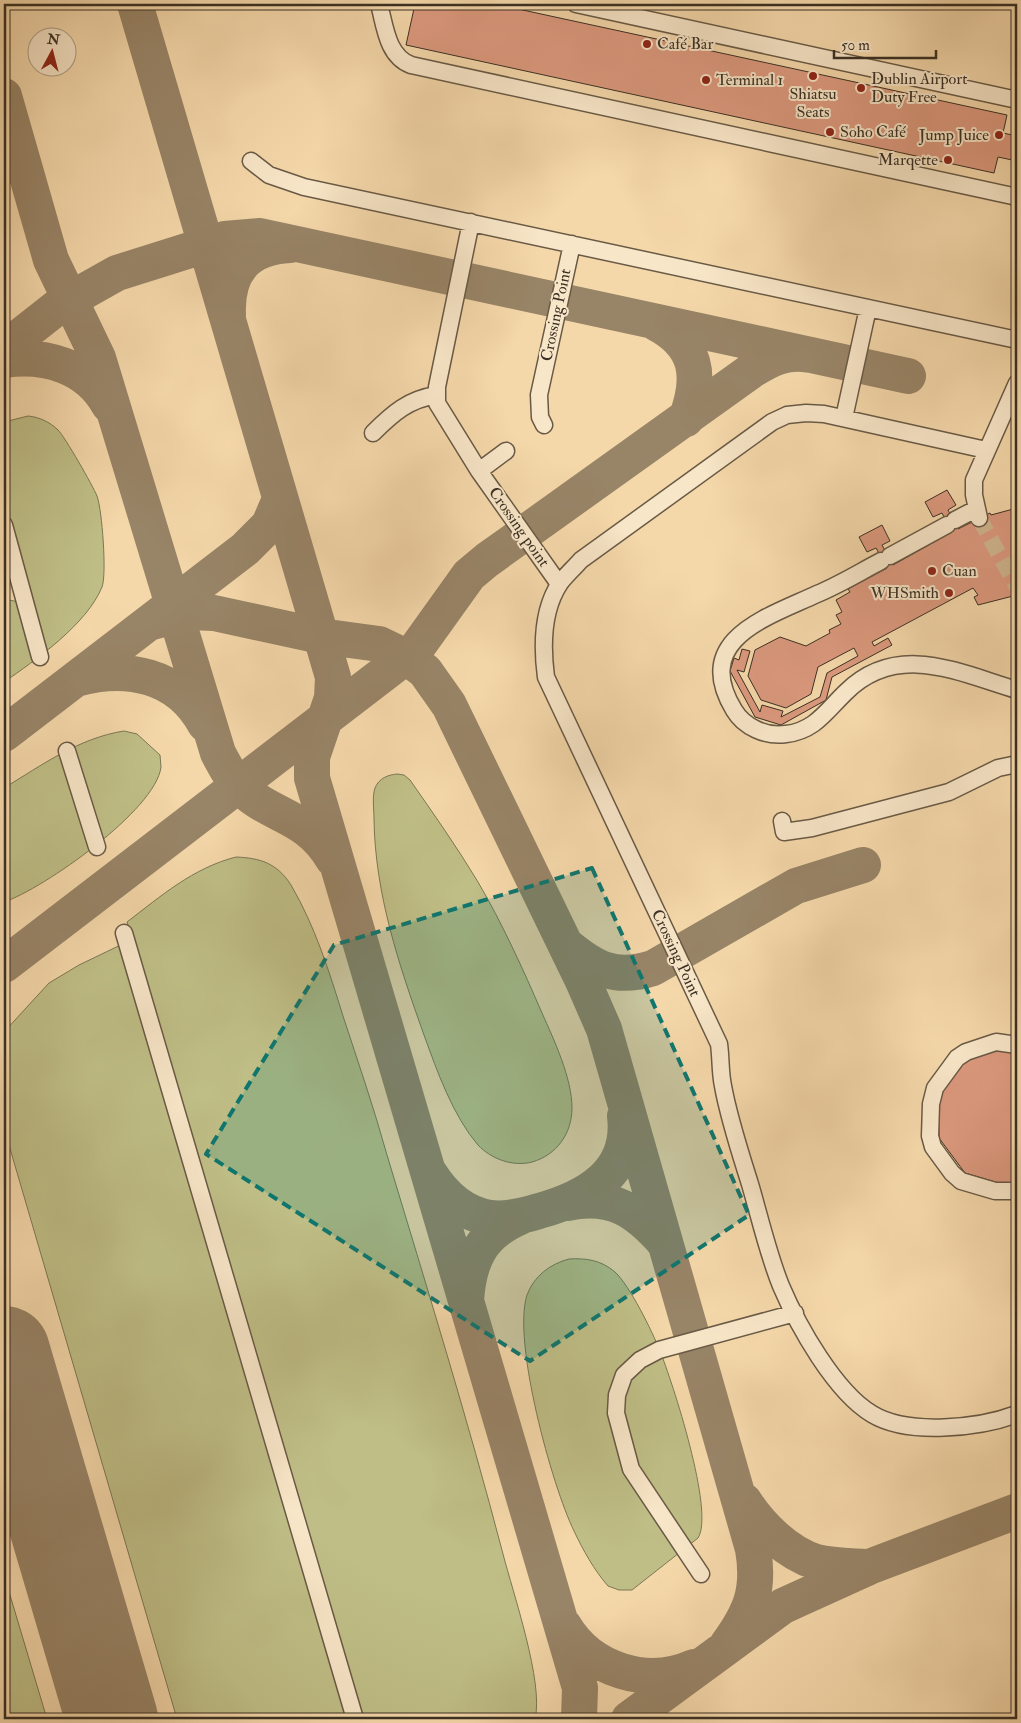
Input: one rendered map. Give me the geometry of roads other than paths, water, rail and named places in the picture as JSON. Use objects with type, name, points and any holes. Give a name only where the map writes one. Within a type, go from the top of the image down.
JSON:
[{"type":"lane","points":[[379,4],[394,54],[401,62],[1017,198]]},
{"type":"lane","points":[[576,4],[1017,100]]},
{"type":"lane","points":[[251,161],[269,175],[295,184],[1017,340]]},
{"type":"lane","points":[[373,433],[401,407],[422,397],[437,395],[448,330],[471,222]]},
{"type":"lane","name":"Crossing Point","points":[[544,425],[539,405],[540,386],[572,244]]},
{"type":"lane","points":[[844,418],[868,308]]},
{"type":"lane","points":[[1017,383],[974,480],[978,513],[951,523],[820,593],[754,623],[734,638],[725,655],[722,678],[728,700],[742,719],[754,728],[770,734],[795,733],[820,720],[846,692],[872,674],[885,669],[919,663],[937,665],[1017,690]]},
{"type":"lane","name":"Crossing point","points":[[437,395],[438,403],[479,471],[559,584]]},
{"type":"lane","points":[[559,584],[581,560],[772,422],[787,415],[806,412],[844,418],[986,450]]},
{"type":"lane","points":[[479,471],[506,451]]},
{"type":"lane","points":[[4,525],[40,657]]},
{"type":"lane","name":"Crossing Point","points":[[559,584],[550,608],[542,650],[546,677],[719,1044],[722,1083],[731,1120],[776,1272],[795,1313]]},
{"type":"lane","points":[[67,751],[97,846]]},
{"type":"lane","points":[[782,821],[784,832],[812,828],[949,792],[998,768],[1017,764]]},
{"type":"lane","points":[[124,933],[355,1719]]},
{"type":"lane","points":[[1017,1045],[996,1042],[966,1052],[957,1058],[935,1088],[931,1104],[930,1136],[933,1147],[952,1173],[961,1181],[995,1192],[1017,1191]]},
{"type":"lane","points":[[701,1574],[632,1468],[616,1413],[617,1395],[624,1375],[640,1360],[660,1350],[795,1313],[834,1377],[859,1406],[874,1416],[892,1422],[930,1427],[984,1423],[1017,1414]]},
{"type":"tunnel","points":[[979,518],[1017,587]]},
{"type":"place","name":"Café Bar","points":[[647,44]]},
{"type":"place","name":"Shiatsu Seats","points":[[813,76]]},
{"type":"place","name":"Terminal 1","points":[[706,80]]},
{"type":"place","name":"Dublin Airport Duty Free","points":[[861,88]]},
{"type":"place","name":"Soho Café","points":[[830,132]]},
{"type":"place","name":"Jump Juice","points":[[999,135]]},
{"type":"place","name":"Marqette","points":[[948,160]]},
{"type":"place","name":"Cuan","points":[[932,571]]},
{"type":"place","name":"WHSmith","points":[[949,593]]}]
